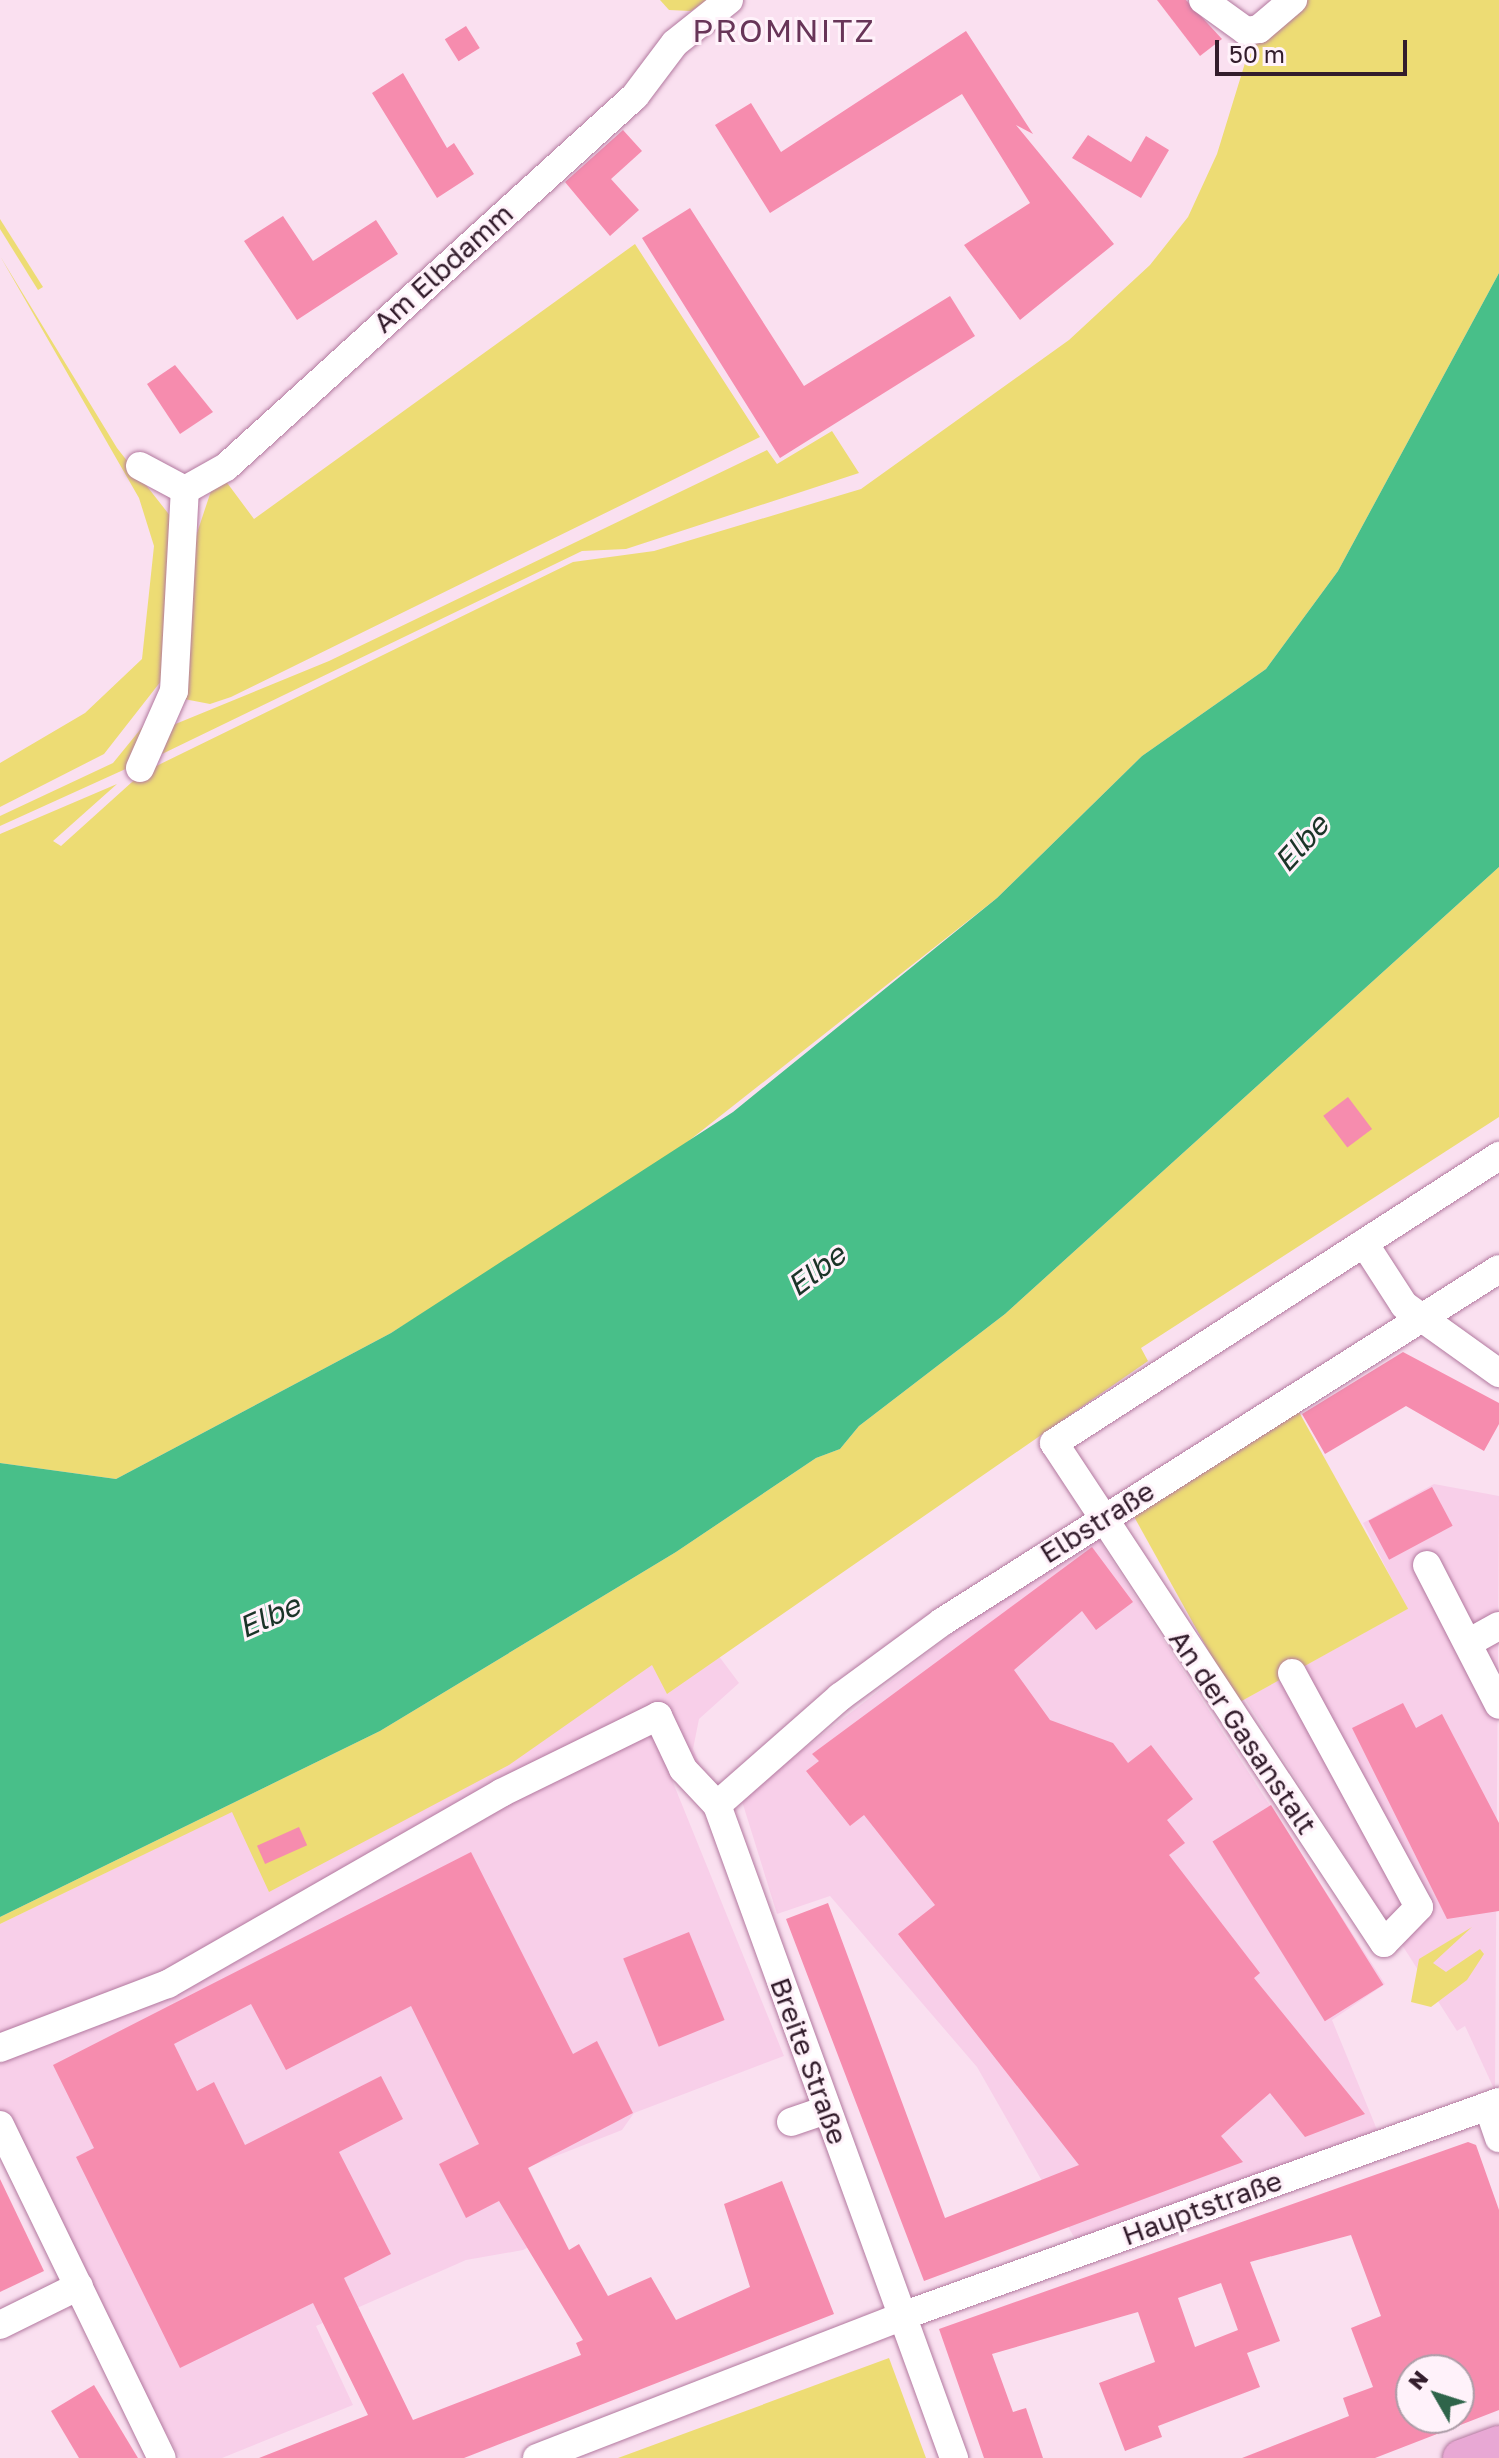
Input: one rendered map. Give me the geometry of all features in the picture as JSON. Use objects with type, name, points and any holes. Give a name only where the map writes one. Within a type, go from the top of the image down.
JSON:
[{"type":"main road","points":[[1461,2458],[1499,2444]]},
{"type":"street","name":"Am Elbdamm","points":[[185,490],[238,456],[635,96],[675,43],[729,0]]},
{"type":"street","points":[[1203,0],[1246,31],[1259,29],[1293,0]]},
{"type":"street","points":[[1246,31],[1271,0]]},
{"type":"street","points":[[140,466],[163,485],[185,490],[174,691],[159,738],[140,768]]},
{"type":"street","points":[[1499,1156],[1364,1243],[1421,1319],[1499,1373]]},
{"type":"street","name":"An der Gasanstalt","points":[[1292,1673],[1419,1907],[1384,1943],[1054,1443],[1364,1243]]},
{"type":"street","name":"Elbstraße","points":[[717,1805],[840,1697],[1102,1520],[1499,1269]]},
{"type":"street","points":[[1427,1565],[1499,1705]]},
{"type":"street","points":[[1468,1643],[1499,1626]]},
{"type":"street","points":[[0,2048],[168,1984],[501,1793],[658,1716],[683,1769],[717,1805]]},
{"type":"street","name":"Breite Straße","points":[[717,1805],[826,2110],[905,2315],[954,2458]]},
{"type":"street","points":[[1493,2104],[1499,2138]]},
{"type":"street","name":"Hauptstraße","points":[[537,2458],[905,2315],[1493,2104]]},
{"type":"street","points":[[791,2122],[826,2110]]},
{"type":"street","points":[[0,2125],[162,2458]]},
{"type":"street","points":[[0,2325],[79,2286]]},
{"type":"shaded area","points":[[660,0],[707,0],[691,11],[669,10]]},
{"type":"shaded area","points":[[1283,0],[1499,0],[1499,273],[1338,571],[1266,669],[1142,756],[997,898],[648,1173],[391,1333],[116,1479],[0,1463],[0,834],[117,784],[53,841],[61,846],[142,773],[573,562],[654,551],[861,489],[1069,340],[1150,265],[1188,217],[1217,154],[1245,63]]},
{"type":"shaded area","points":[[0,219],[43,287],[38,290],[0,229]]},
{"type":"shaded area","points":[[635,244],[760,437],[231,697],[210,704],[184,699],[195,539],[213,485],[225,480],[254,519]]},
{"type":"shaded area","points":[[0,256],[117,448],[171,517],[165,676],[104,754],[0,807],[0,763],[85,713],[142,659],[154,546],[139,498]]},
{"type":"shaded area","points":[[832,431],[859,473],[626,549],[582,551],[162,754],[173,725],[329,661],[767,450],[777,464]]},
{"type":"shaded area","points":[[166,698],[141,762],[0,826],[0,816],[113,763]]},
{"type":"shaded area","points":[[1499,867],[1499,1117],[1141,1348],[1148,1361],[667,1694],[652,1665],[509,1765],[269,1892],[232,1812],[0,1924],[0,1917],[380,1731],[676,1552],[816,1458],[840,1449],[859,1426],[1005,1314]]},
{"type":"shaded area","points":[[1299,1412],[1408,1609],[1238,1703],[1128,1507]]},
{"type":"shaded area","points":[[1434,1484],[1499,1496],[1495,2091],[1465,2026],[1457,2031],[1245,1699],[1407,1609],[1363,1523]]},
{"type":"shaded area","points":[[1095,1534],[1385,1984],[1332,2020],[1378,2132],[1078,2244],[977,2067],[830,1896],[777,1914],[741,1798],[975,1616]]},
{"type":"shaded area","points":[[633,1637],[715,1651],[739,1683],[699,1719],[693,1749],[700,1764],[672,1780],[784,2056],[634,2113],[622,2130],[528,2167],[559,2231],[523,2250],[466,2260],[316,2326],[353,2405],[222,2458],[180,2458],[0,2129],[0,1924],[366,1746]]},
{"type":"shaded area","points":[[1472,1927],[1433,1963],[1446,1972],[1480,1949],[1484,1954],[1467,1980],[1431,2007],[1411,2002],[1419,1959]]},
{"type":"shaded area","points":[[889,2358],[926,2458],[618,2458]]},
{"type":"water","name":"Elbe","points":[[1499,273],[1499,867],[1005,1314],[859,1426],[840,1449],[816,1458],[676,1552],[380,1731],[0,1917],[0,1463],[116,1479],[391,1333],[733,1112],[997,898],[1142,756],[1266,669],[1338,571]]},
{"type":"building","points":[[1157,0],[1186,0],[1222,39],[1200,56]]},
{"type":"building","points":[[466,26],[480,48],[459,61],[445,39]]},
{"type":"building","points":[[966,31],[1033,134],[1016,125],[1114,244],[1020,320],[964,245],[1030,203],[962,94],[770,213],[715,125],[751,103],[781,152]]},
{"type":"building","points":[[403,73],[447,148],[454,143],[474,174],[437,198],[372,93]]},
{"type":"building","points":[[623,130],[642,151],[611,179],[639,210],[610,236],[565,182]]},
{"type":"building","points":[[1088,135],[1131,162],[1146,136],[1169,150],[1141,198],[1072,158]]},
{"type":"building","points":[[690,208],[804,386],[950,296],[975,336],[780,458],[642,238]]},
{"type":"building","points":[[283,216],[313,261],[376,220],[398,254],[297,320],[244,241]]},
{"type":"building","points":[[175,365],[213,412],[180,434],[147,384]]},
{"type":"building","points":[[1348,1097],[1372,1129],[1347,1148],[1323,1116]]},
{"type":"building","points":[[1403,1352],[1499,1403],[1499,1424],[1484,1451],[1406,1406],[1325,1454],[1302,1414]]},
{"type":"building","points":[[1432,1487],[1453,1526],[1389,1560],[1368,1521]]},
{"type":"building","points":[[1092,1547],[1133,1602],[1096,1630],[1082,1611],[1014,1670],[1050,1720],[1113,1743],[1128,1763],[1151,1745],[1193,1799],[1167,1820],[1185,1843],[1169,1855],[1260,1973],[1254,1978],[1365,2114],[1305,2137],[1270,2093],[1221,2136],[1243,2162],[924,2281],[786,1919],[828,1903],[945,2218],[1079,2165],[898,1934],[935,1905],[864,1815],[850,1826],[806,1771],[819,1761],[812,1754]]},
{"type":"building","points":[[1403,1703],[1416,1728],[1442,1714],[1499,1823],[1499,1911],[1447,1919],[1352,1728]]},
{"type":"building","points":[[1271,1805],[1383,1985],[1325,2021],[1212,1842]]},
{"type":"building","points":[[299,1827],[307,1845],[265,1864],[257,1846]]},
{"type":"building","points":[[471,1852],[573,2054],[597,2041],[633,2113],[528,2168],[569,2250],[579,2244],[608,2296],[651,2277],[676,2320],[750,2287],[724,2204],[782,2181],[834,2314],[464,2458],[259,2458],[368,2415],[313,2303],[180,2368],[76,2157],[94,2148],[53,2065]],"holes":[[[251,2004],[286,2070],[411,2006],[479,2144],[439,2164],[466,2218],[499,2201],[583,2340],[576,2343],[581,2355],[413,2420],[344,2278],[391,2254],[339,2152],[403,2119],[381,2076],[245,2145],[214,2082],[197,2091],[174,2044]]]},
{"type":"building","points":[[689,1932],[725,2020],[659,2047],[623,1959]]},
{"type":"building","points":[[1468,2142],[1476,2145],[1499,2210],[1499,2410],[1475,2419],[1475,2354],[1395,2354],[1395,2434],[1437,2434],[1375,2458],[1242,2458],[1349,2416],[1343,2398],[1373,2387],[1351,2328],[1381,2316],[1351,2235],[1250,2262],[1280,2341],[1247,2353],[1260,2387],[1158,2426],[1162,2437],[1125,2451],[1099,2383],[1155,2362],[1138,2312],[992,2354],[1013,2412],[1026,2408],[1043,2458],[984,2458],[939,2329]],"holes":[[[1221,2283],[1238,2330],[1195,2347],[1178,2298]]]},
{"type":"building","points":[[0,2179],[44,2271],[0,2292]]},
{"type":"building","points":[[94,2385],[138,2458],[79,2458],[51,2411]]},
{"type":"district","name":"PROMNITZ","points":[[784,30]]}]
